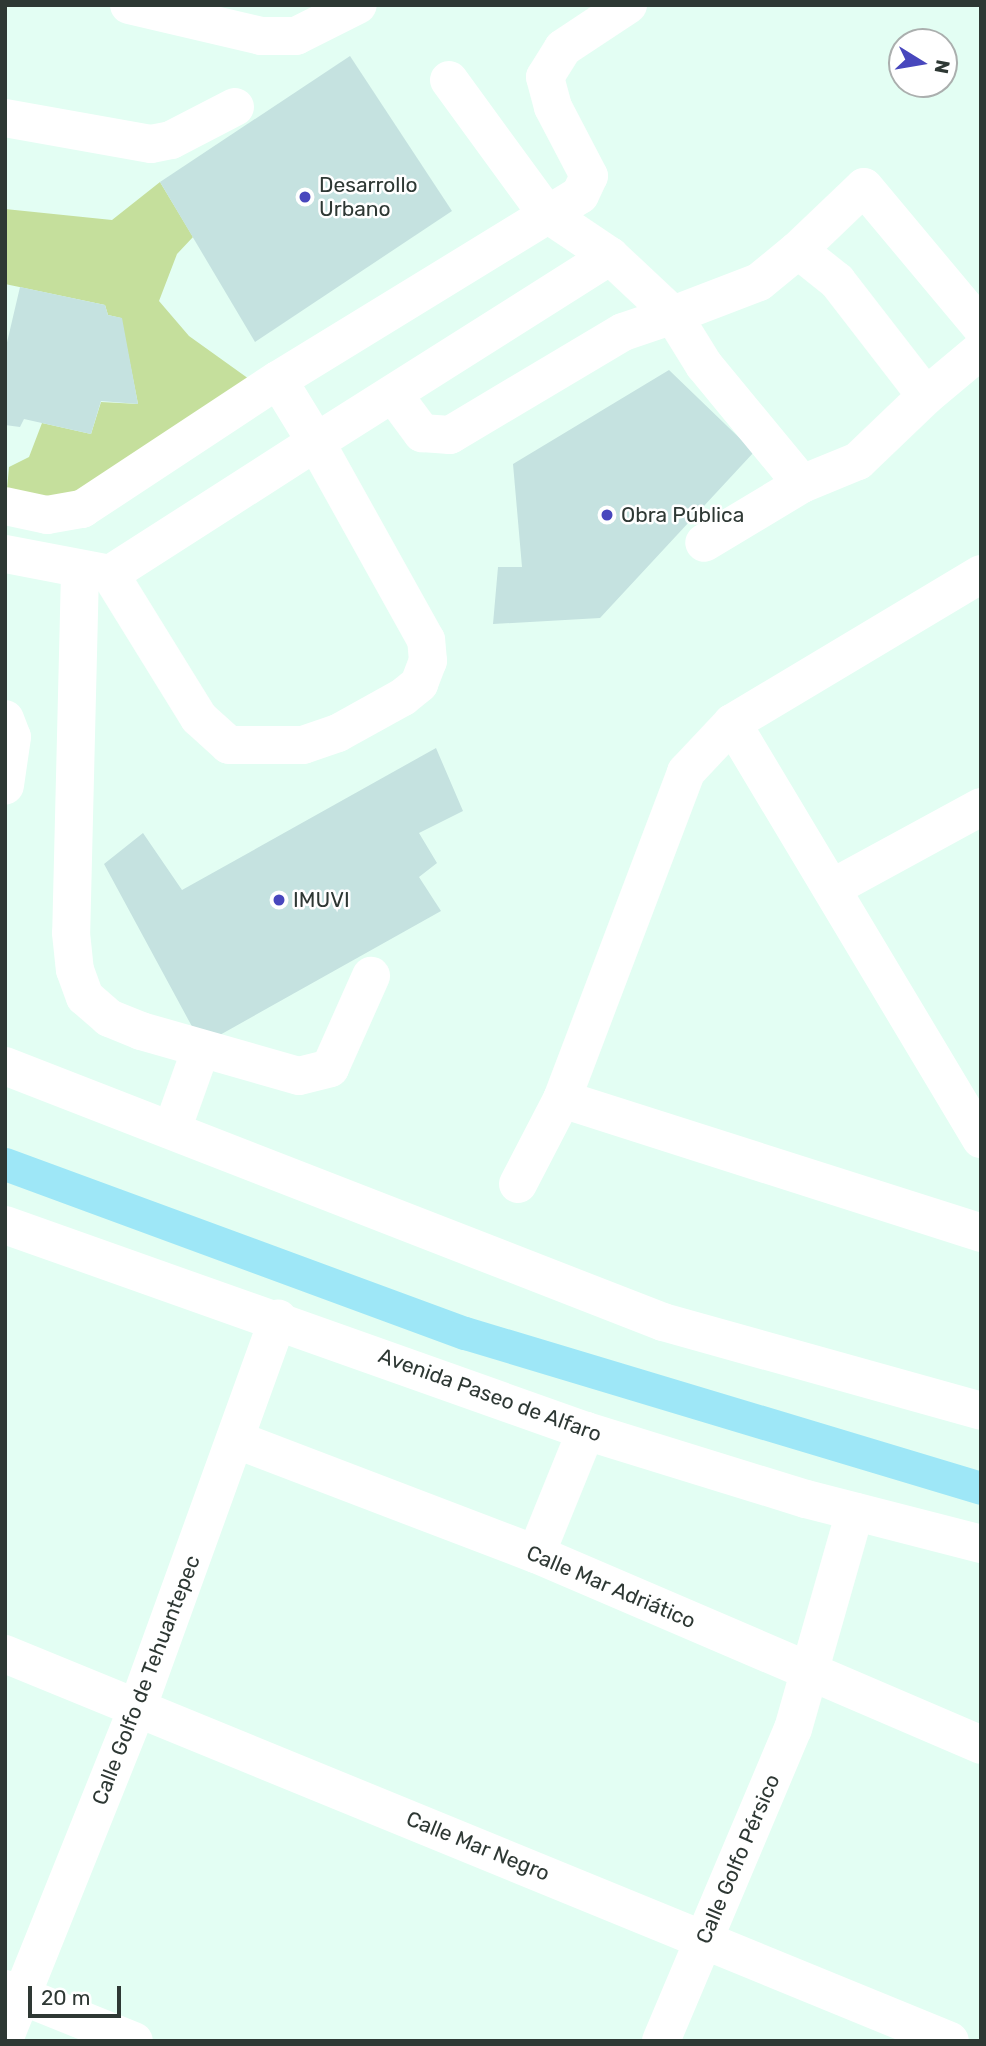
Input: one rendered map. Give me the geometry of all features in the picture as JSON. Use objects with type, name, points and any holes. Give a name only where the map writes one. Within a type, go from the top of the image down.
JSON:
[{"type":"street","points":[[5,506],[47,515],[82,509],[278,380],[546,213],[580,195],[589,176],[553,107],[545,77],[563,48],[628,5]]},
{"type":"street","points":[[151,8],[261,36],[296,36],[342,11]]},
{"type":"street","points":[[449,80],[546,213],[610,256],[673,316],[704,365],[802,484]]},
{"type":"street","points":[[5,118],[150,144],[171,141],[235,107]]},
{"type":"street","points":[[393,394],[422,433],[450,435],[623,332],[673,316],[759,282],[864,187],[981,327]]},
{"type":"street","points":[[797,250],[837,281],[926,396]]},
{"type":"street","points":[[95,573],[316,442],[610,256]]},
{"type":"street","points":[[704,543],[802,484],[858,461],[926,396],[981,350]]},
{"type":"street","points":[[5,554],[95,573],[199,718],[229,745],[303,745],[338,733],[403,697],[419,684],[428,661],[426,640],[316,442],[278,380]]},
{"type":"street","points":[[95,573],[75,970],[85,997],[109,1018],[201,1049],[299,1076],[330,1068],[371,976]]},
{"type":"street","points":[[518,1184],[562,1099],[686,772],[732,723],[981,574]]},
{"type":"street","points":[[5,719],[12,737],[5,785]]},
{"type":"street","points":[[732,723],[834,887],[981,1139]]},
{"type":"street","points":[[834,887],[981,807]]},
{"type":"street","points":[[173,1127],[201,1049]]},
{"type":"street","points":[[5,1066],[173,1127],[663,1322],[981,1411]]},
{"type":"street","points":[[562,1099],[981,1233]]},
{"type":"street","name":"Avenida Paseo de Alfaro","points":[[5,1225],[278,1319],[586,1431],[855,1512],[981,1544]]},
{"type":"street","name":"Calle Golfo de Tehuantepec","points":[[5,2037],[13,1992],[138,1706],[237,1440],[278,1319]]},
{"type":"street","points":[[536,1554],[586,1431]]},
{"type":"street","name":"Calle Mar Adriático","points":[[237,1440],[536,1554],[807,1675],[981,1745]]},
{"type":"street","name":"Calle Golfo Pérsico","points":[[661,2041],[793,1729],[855,1512]]},
{"type":"street","name":"Calle Mar Negro","points":[[5,1654],[138,1706],[950,2041]]},
{"type":"street","points":[[13,1992],[134,2041]]},
{"type":"green space","points":[[160,182],[193,237],[177,254],[159,301],[189,336],[256,384],[82,507],[7,489],[9,467],[29,457],[42,423],[91,434],[101,402],[138,404],[121,318],[108,315],[105,305],[5,284],[5,209],[112,220]]},
{"type":"building","name":"Desarrollo Urbano","points":[[350,56],[452,211],[255,342],[160,182]]},
{"type":"building","points":[[20,287],[105,305],[108,315],[122,318],[138,404],[101,401],[91,434],[24,419],[20,427],[5,425],[5,351]]},
{"type":"building","name":"Obra Pública","points":[[669,370],[754,452],[600,618],[493,624],[498,567],[522,567],[513,464]]},
{"type":"building","name":"IMUVI","points":[[436,748],[463,811],[419,833],[437,863],[419,877],[441,911],[202,1045],[104,864],[143,833],[182,890]]},
{"type":"waterway","points":[[5,1164],[465,1333],[981,1488]]},
{"type":"place","name":"Desarrollo Urbano","points":[[305,197]]},
{"type":"place","name":"Obra Pública","points":[[607,515]]},
{"type":"place","name":"IMUVI","points":[[279,900]]}]
